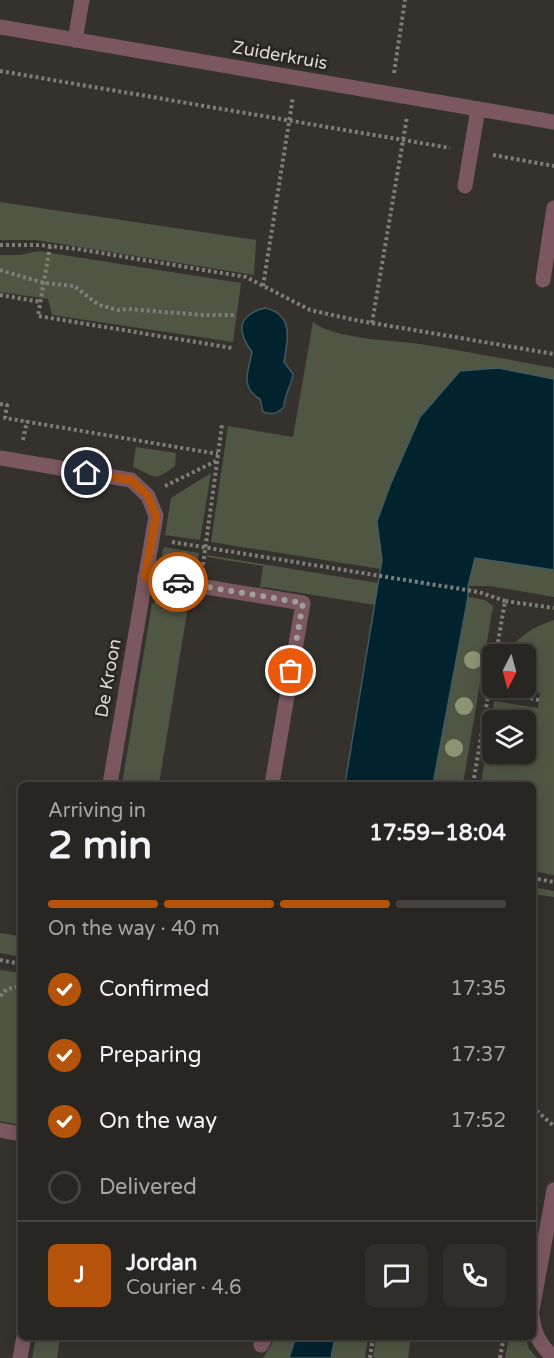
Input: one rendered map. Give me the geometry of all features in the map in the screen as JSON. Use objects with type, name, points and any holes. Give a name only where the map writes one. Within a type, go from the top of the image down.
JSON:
[{"type":"street","points":[[75,40],[82,0]]},
{"type":"street","name":"Zuiderkruis","points":[[0,27],[554,122]]},
{"type":"street","points":[[465,186],[478,109]]},
{"type":"street","points":[[543,279],[554,208]]},
{"type":"street","points":[[0,458],[131,480],[148,496]]},
{"type":"street","name":"De Kroon","points":[[110,782],[156,516],[148,496]]},
{"type":"street","points":[[145,577],[303,603],[272,782]]},
{"type":"street","points":[[0,1130],[18,1133]]},
{"type":"street","points":[[536,1289],[554,1190]]},
{"type":"street","points":[[536,1334],[542,1346],[554,1358]]},
{"type":"street","points":[[21,1358],[23,1340]]},
{"type":"path","points":[[391,94],[405,0]]},
{"type":"path","points":[[0,71],[554,166]]},
{"type":"path","points":[[263,286],[296,78]]},
{"type":"path","points":[[372,323],[403,140]]},
{"type":"path","points":[[0,245],[50,246],[246,277],[310,310],[554,354]]},
{"type":"path","points":[[50,246],[38,316],[232,348]]},
{"type":"path","points":[[0,270],[44,283],[74,286],[99,305],[118,310],[236,315]]},
{"type":"path","points":[[241,283],[246,277]]},
{"type":"path","points":[[0,295],[41,302]]},
{"type":"path","points":[[300,313],[303,306]]},
{"type":"path","points":[[0,404],[7,405],[5,418],[218,454]]},
{"type":"path","points":[[199,586],[222,425]]},
{"type":"path","points":[[148,496],[216,460]]},
{"type":"path","points":[[152,539],[479,592],[505,601],[554,608]]},
{"type":"path","points":[[497,644],[505,601]]},
{"type":"path","points":[[473,782],[488,698]]},
{"type":"path","points":[[529,698],[539,700]]},
{"type":"path","points":[[536,879],[554,882]]},
{"type":"path","points":[[0,960],[18,963]]},
{"type":"path","points":[[0,996],[8,989],[18,987]]},
{"type":"path","points":[[536,1110],[554,1126]]},
{"type":"path","points":[[370,1358],[372,1340]]},
{"type":"path","points":[[500,1358],[503,1340]]},
{"type":"green space","points":[[0,202],[256,240],[254,275],[36,240],[0,240]]},
{"type":"green space","points":[[38,251],[241,283],[233,342],[52,315],[48,299],[0,292],[0,255],[20,255]]},
{"type":"green space","points":[[313,322],[323,328],[351,336],[426,345],[554,368],[554,379],[498,368],[377,521],[381,569],[211,542],[228,426],[293,437]]},
{"type":"green space","points":[[136,447],[176,453],[175,466],[162,475],[154,477],[133,467]]},
{"type":"green space","points":[[211,473],[200,540],[165,535],[171,498]]},
{"type":"green space","points":[[164,547],[199,553],[195,576],[170,569],[163,560]]},
{"type":"green space","points":[[207,555],[378,583],[375,605],[260,588],[263,566],[207,557]]},
{"type":"green space","points":[[475,557],[554,570],[554,597],[490,586],[468,586]]},
{"type":"green space","points":[[163,595],[189,600],[159,782],[122,782],[152,604]]},
{"type":"green space","points":[[468,597],[485,600],[493,606],[487,644],[482,644],[482,671],[463,782],[433,782]]},
{"type":"green space","points":[[554,620],[554,875],[536,872],[536,782],[481,782],[484,764],[536,764],[536,710],[493,710],[494,701],[538,708],[540,693],[536,692],[536,644],[514,644],[527,633]]},
{"type":"green space","points":[[536,888],[554,891],[554,897],[536,894]]},
{"type":"green space","points":[[0,933],[18,936],[18,956],[0,953]]},
{"type":"green space","points":[[0,970],[18,973],[18,1124],[0,1121]]},
{"type":"green space","points":[[35,1340],[60,1340],[57,1358],[32,1358]]},
{"type":"green space","points":[[274,1340],[295,1340],[289,1358],[263,1358]]},
{"type":"green space","points":[[334,1340],[368,1340],[365,1358],[331,1358]]},
{"type":"green space","points":[[376,1340],[411,1340],[408,1358],[373,1358]]},
{"type":"green space","points":[[508,1340],[526,1340],[529,1349],[537,1358],[505,1358]]},
{"type":"water","points":[[265,308],[274,311],[285,322],[287,345],[284,362],[293,374],[284,407],[272,414],[263,412],[260,399],[250,390],[247,378],[252,352],[243,337],[242,330],[242,324],[249,315]]},
{"type":"water","points":[[498,368],[554,379],[554,570],[475,558],[433,782],[345,782],[382,560],[377,521],[420,417],[460,371]]},
{"type":"water","points":[[295,1340],[334,1340],[331,1358],[289,1358]]},
{"type":"way so far","points":[[178,582],[303,603],[291,671]]},
{"type":"route","points":[[87,473],[131,480],[148,496],[156,516],[145,577],[178,582]]}]
